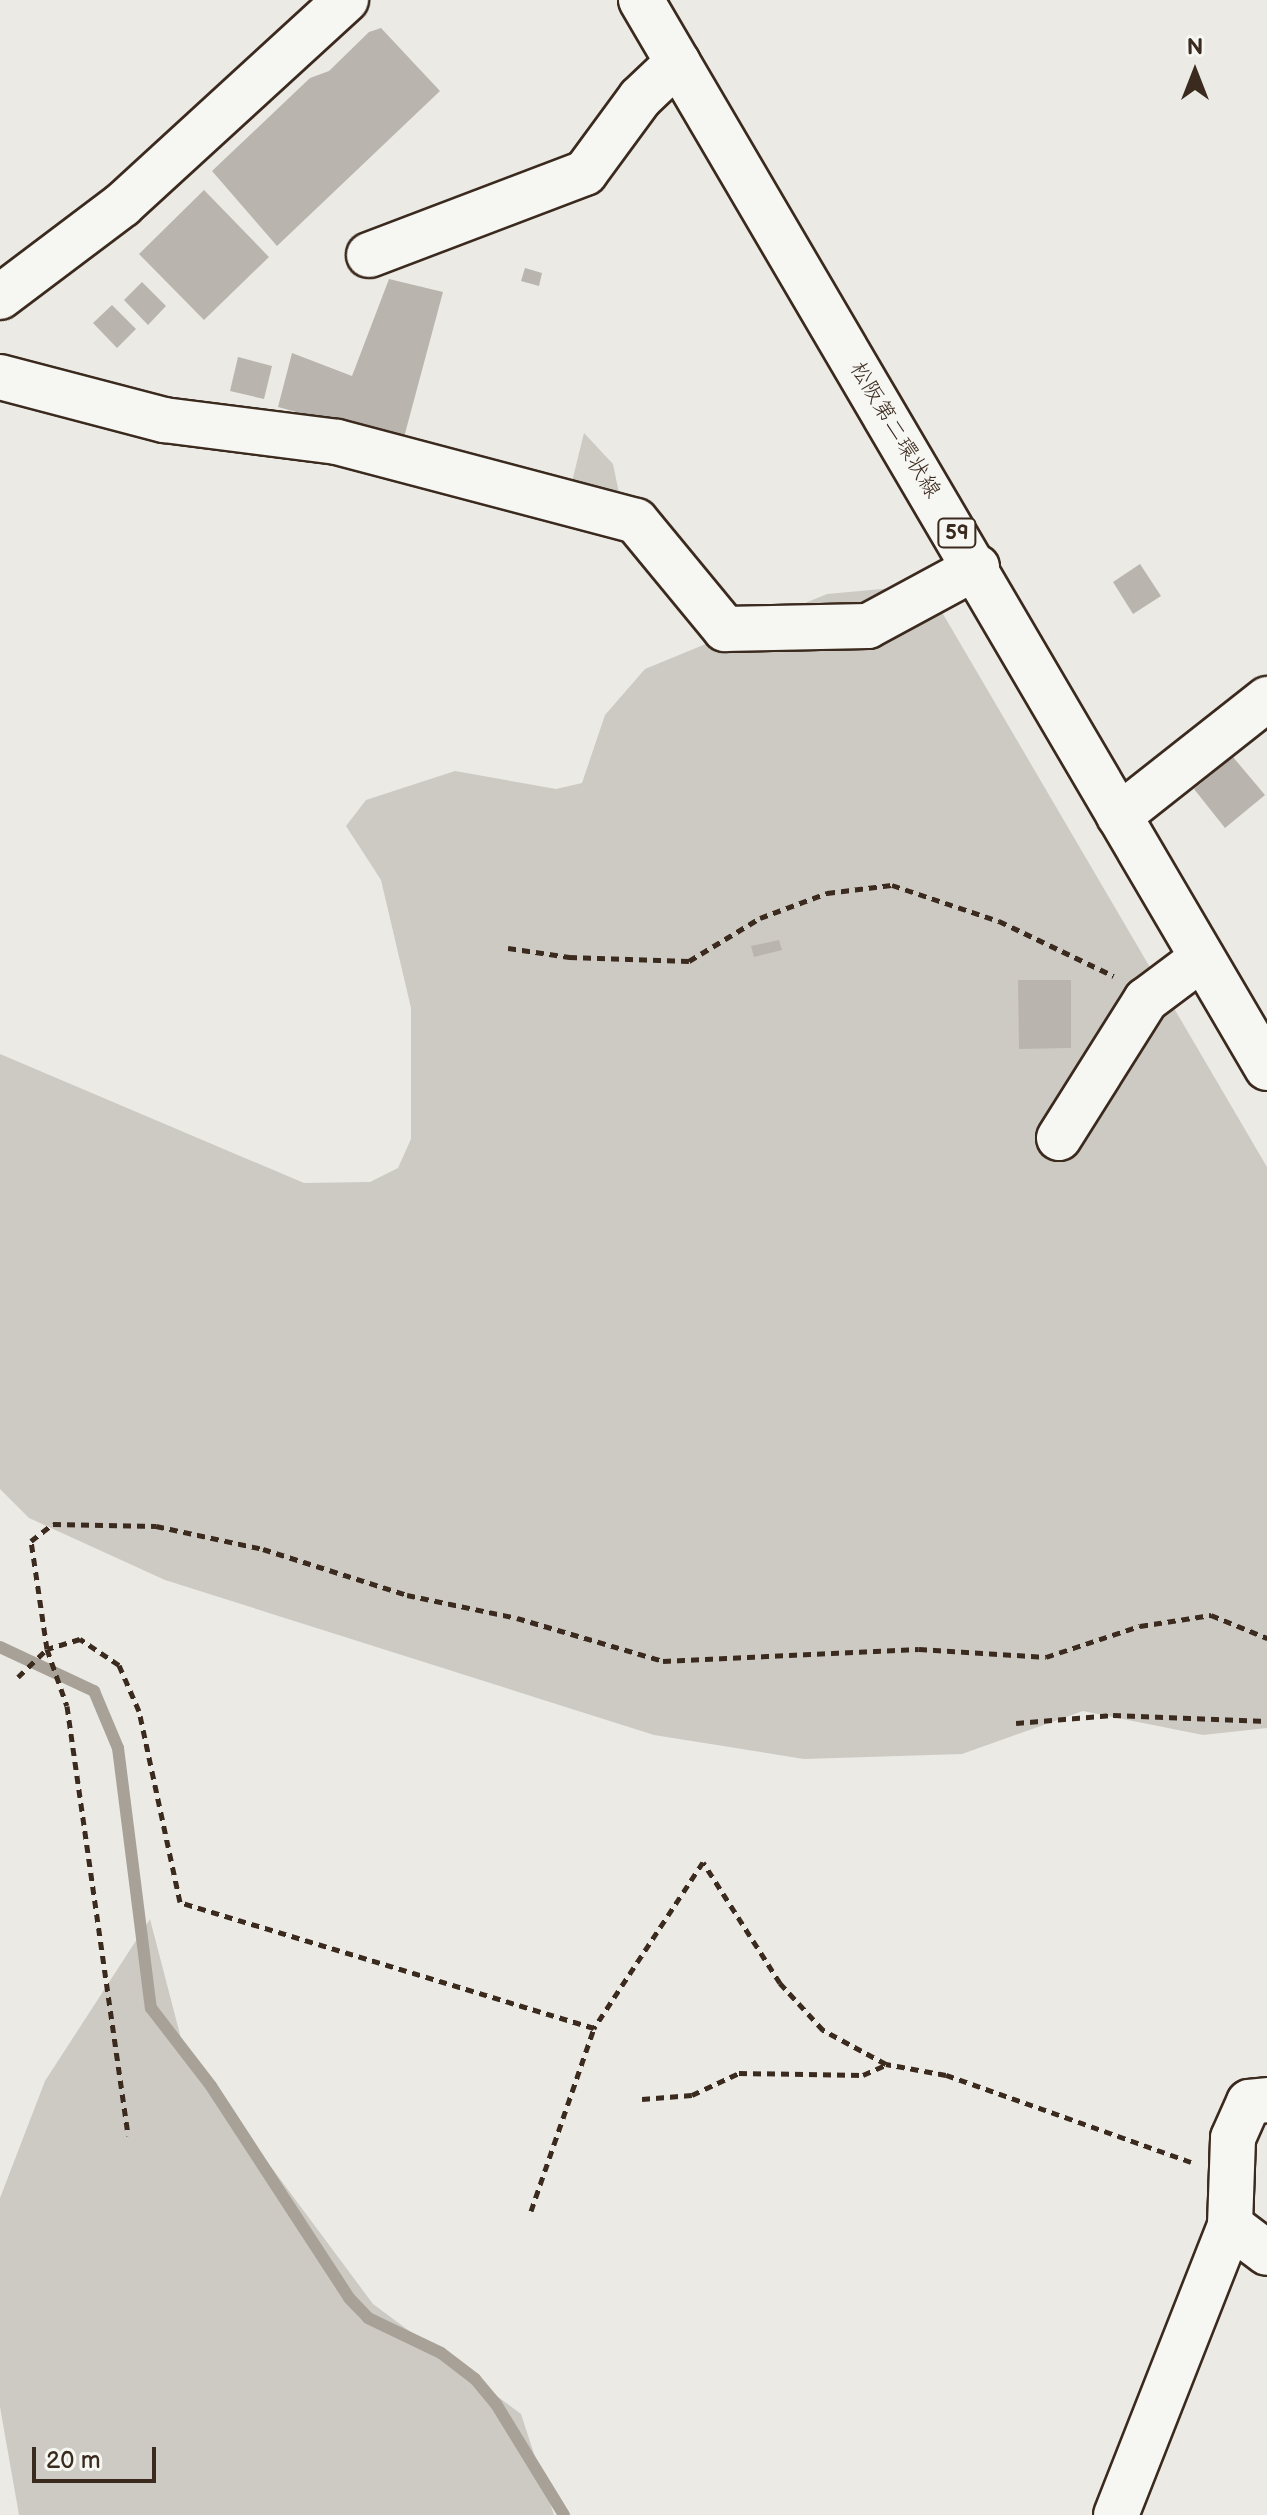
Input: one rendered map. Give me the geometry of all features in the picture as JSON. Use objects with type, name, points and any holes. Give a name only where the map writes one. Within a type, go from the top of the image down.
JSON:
[{"type":"street","points":[[0,297],[122,205],[346,0]]},
{"type":"street","name":"松阪第二環状線","points":[[641,0],[977,567],[1267,1068]]},
{"type":"street","points":[[369,255],[585,173],[640,98],[678,62]]},
{"type":"street","points":[[0,377],[164,420],[337,442],[636,521],[725,629],[868,626],[977,567]]},
{"type":"street","points":[[1119,816],[1267,699]]},
{"type":"street","points":[[1059,1138],[1146,1000],[1202,958]]},
{"type":"street","points":[[1116,2515],[1230,2225],[1233,2138],[1249,2102],[1267,2100]]},
{"type":"street","points":[[1230,2225],[1267,2253]]},
{"type":"path","points":[[508,948],[569,957],[689,961],[760,918],[827,893],[892,885],[999,921],[1126,982],[1146,1000]]},
{"type":"path","points":[[128,2136],[67,1706],[47,1649],[31,1541],[53,1524],[156,1526],[263,1549],[407,1595],[517,1618],[663,1661],[919,1649],[1046,1657],[1140,1626],[1211,1615],[1267,1638]]},
{"type":"path","points":[[18,1677],[47,1649],[80,1639],[119,1665],[139,1711],[180,1902],[594,2028]]},
{"type":"path","points":[[1016,1723],[1113,1715],[1267,1721]]},
{"type":"path","points":[[531,2211],[594,2028],[703,1862],[780,1983],[823,2030],[886,2064],[946,2075],[1230,2176]]},
{"type":"path","points":[[642,2099],[692,2095],[739,2073],[863,2075],[886,2064]]},
{"type":"shaded area","points":[[584,433],[613,464],[627,532],[564,514]]},
{"type":"shaded area","points":[[926,585],[1267,1167],[1267,1728],[1203,1735],[1083,1711],[962,1754],[804,1759],[654,1735],[165,1580],[29,1518],[0,1489],[0,1054],[304,1183],[370,1182],[398,1168],[411,1139],[411,1008],[381,880],[346,826],[366,800],[455,771],[556,789],[582,783],[605,715],[645,669],[827,594]]},
{"type":"shaded area","points":[[150,1919],[184,2050],[373,2304],[521,2414],[554,2515],[19,2515],[0,2407],[0,2198],[45,2081]]},
{"type":"building","points":[[381,28],[440,91],[277,246],[212,171],[310,78],[329,71],[369,32]]},
{"type":"building","points":[[204,190],[269,257],[204,320],[139,254]]},
{"type":"building","points":[[525,268],[542,273],[539,286],[521,281]]},
{"type":"building","points":[[389,279],[443,292],[403,441],[278,407],[292,353],[352,376]]},
{"type":"building","points":[[142,282],[166,306],[148,325],[124,300]]},
{"type":"building","points":[[112,305],[136,329],[117,348],[93,323]]},
{"type":"building","points":[[238,357],[272,366],[264,399],[230,391]]},
{"type":"building","points":[[1140,564],[1161,596],[1133,614],[1113,582]]},
{"type":"building","points":[[1233,757],[1265,795],[1225,828],[1194,789]]},
{"type":"building","points":[[779,940],[782,950],[754,957],[751,946]]},
{"type":"building","points":[[1018,980],[1071,980],[1071,1048],[1019,1049]]},
{"type":"waterway","points":[[0,1647],[94,1691],[118,1748],[151,2008],[211,2086],[349,2298],[368,2318],[441,2353],[475,2379],[496,2404],[564,2515]]}]
